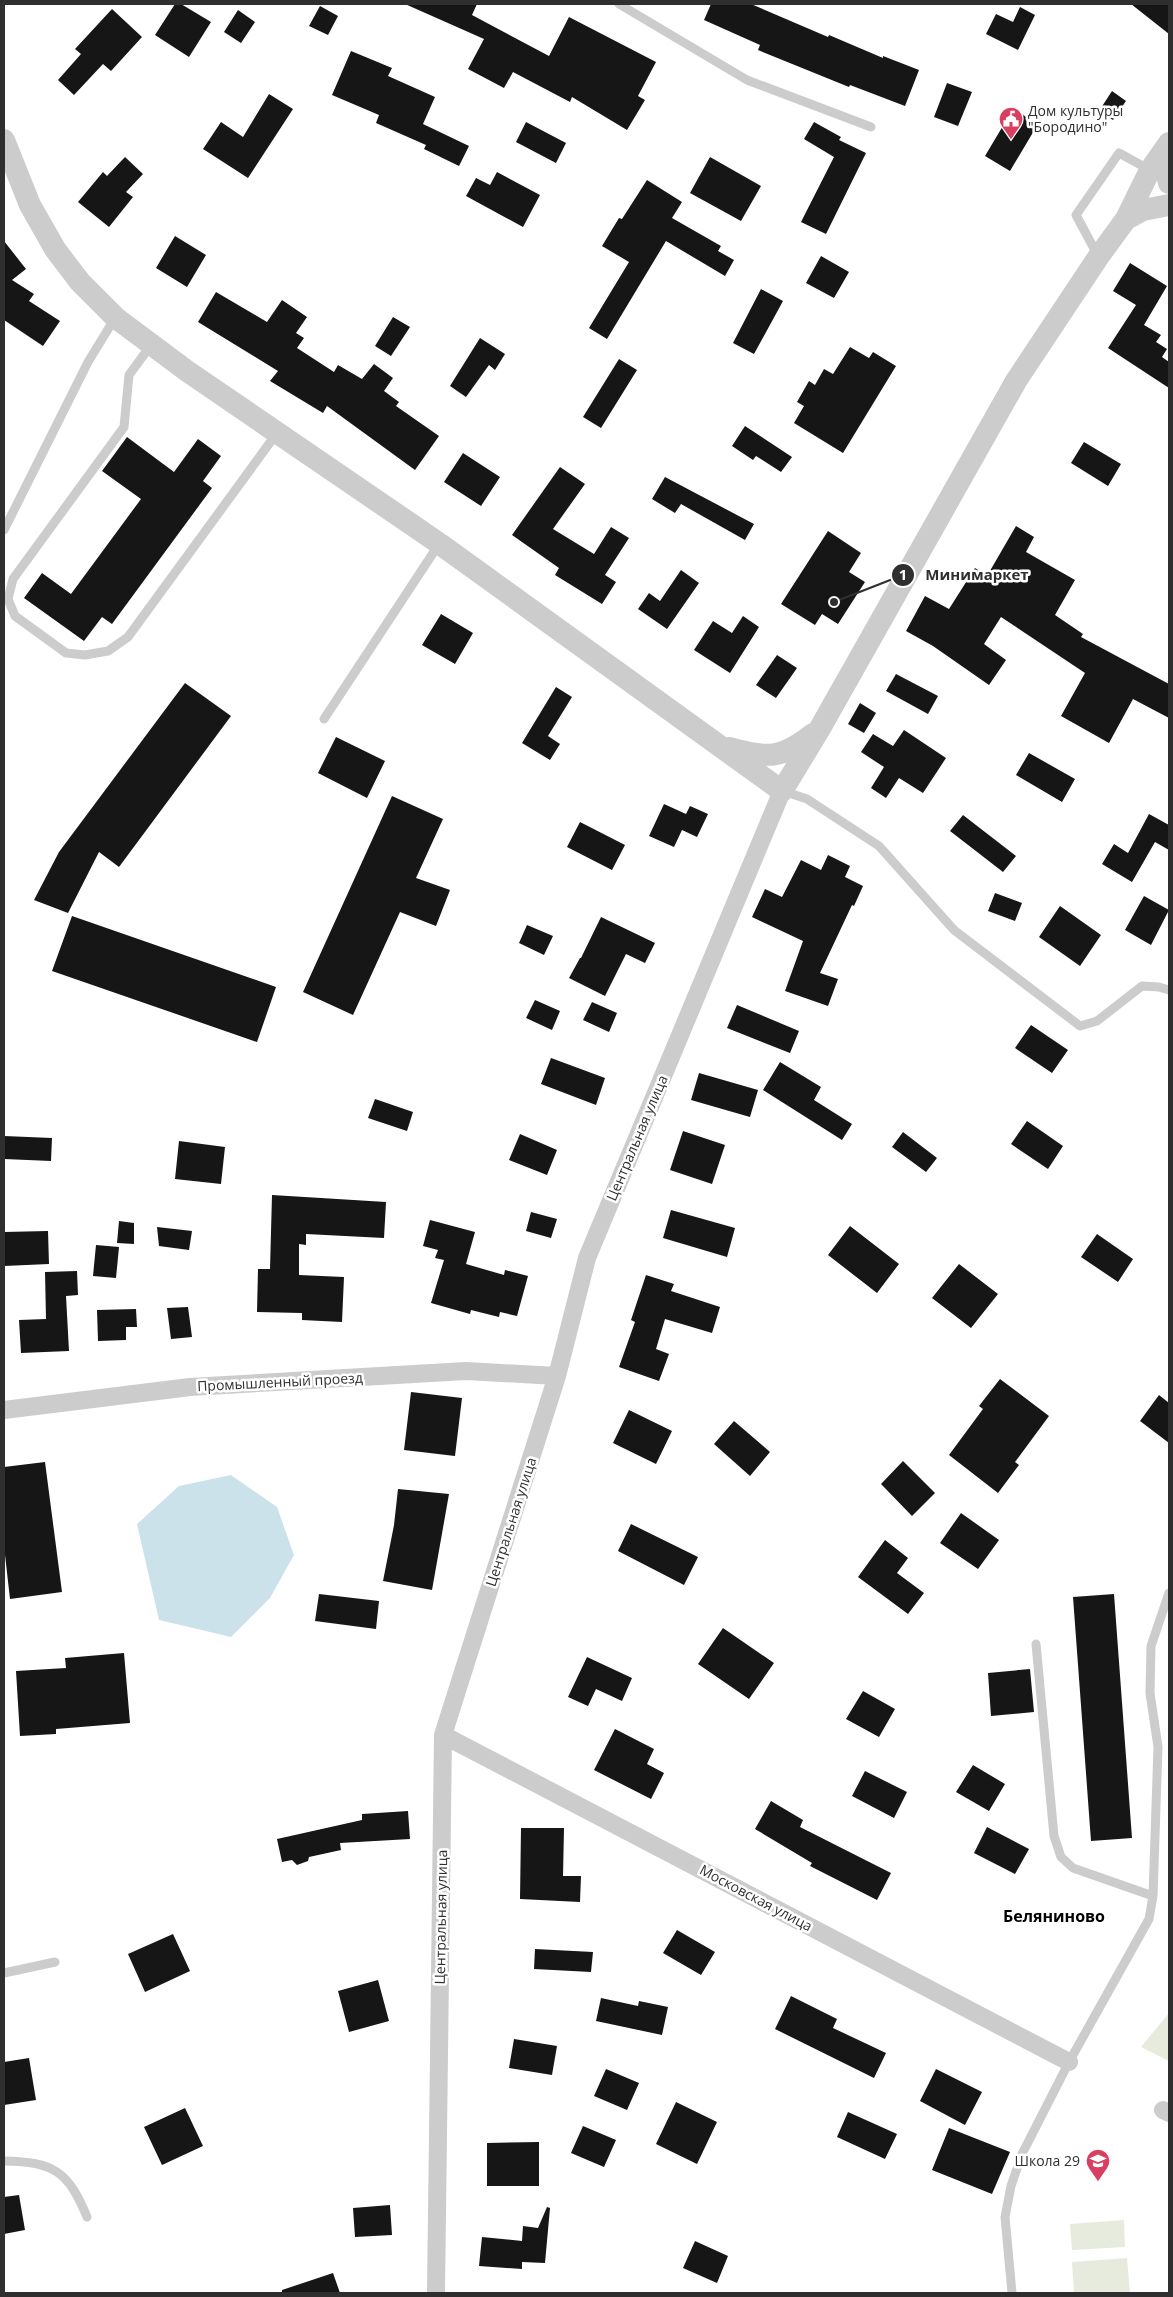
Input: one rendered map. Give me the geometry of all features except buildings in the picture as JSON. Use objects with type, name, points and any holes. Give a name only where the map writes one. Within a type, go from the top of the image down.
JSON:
[{"type":"street","points":[[4,140],[30,205],[55,249],[80,282],[116,318],[440,544],[782,791],[819,730],[1016,381],[1099,256],[1126,219],[1150,170],[1169,145]]},
{"type":"street","points":[[1169,145],[1166,170],[1169,183]]},
{"type":"street","points":[[1126,219],[1143,210],[1169,205]]},
{"type":"street","points":[[718,745],[754,755],[777,754],[792,750],[819,730]]},
{"type":"street","name":"Центральная улица","points":[[436,2293],[444,1735],[557,1376],[587,1258],[782,791]]},
{"type":"street","name":"Промышленный проезд","points":[[4,1410],[190,1387],[466,1371],[557,1376]]},
{"type":"street","name":"Московская улица","points":[[444,1735],[1070,2062]]},
{"type":"lane","points":[[620,4],[747,80],[871,127]]},
{"type":"lane","points":[[1099,256],[1076,215],[1119,153],[1150,170]]},
{"type":"lane","points":[[4,530],[88,362],[116,318]]},
{"type":"lane","points":[[151,344],[129,375],[124,427],[12,579],[8,599],[15,616],[66,653],[85,655],[108,651],[128,637],[277,432]]},
{"type":"lane","points":[[324,719],[440,544]]},
{"type":"lane","points":[[782,791],[807,799],[879,846],[954,930],[1080,1026],[1098,1021],[1142,986],[1159,987],[1169,990]]},
{"type":"lane","points":[[1012,2293],[1005,2216],[1011,2186],[1022,2154],[1070,2062],[1149,1919],[1153,1896],[1158,1748],[1150,1693],[1151,1646],[1169,1593]]},
{"type":"lane","points":[[1036,1644],[1054,1836],[1061,1857],[1073,1868],[1153,1896]]},
{"type":"lane","points":[[4,1972],[55,1962]]},
{"type":"lane","points":[[4,2161],[40,2164],[60,2172],[76,2192],[87,2217]]},
{"type":"shaded area","points":[[1169,2013],[1169,2061],[1141,2047]]},
{"type":"shaded area","points":[[1124,2220],[1125,2247],[1072,2250],[1070,2224]]},
{"type":"shaded area","points":[[1127,2258],[1130,2293],[1074,2293],[1072,2262]]},
{"type":"water","points":[[231,1475],[277,1507],[294,1555],[270,1598],[231,1637],[159,1620],[137,1524],[179,1486]]},
{"type":"place","name":"Дом культуры \"Бородино\"","points":[[1011,140]]},
{"type":"place","name":"Минимаркет","points":[[834,602]]},
{"type":"place","name":"Школа 29","points":[[1098,2182]]},
{"type":"district","name":"Беляниново","points":[[1054,1916]]}]
